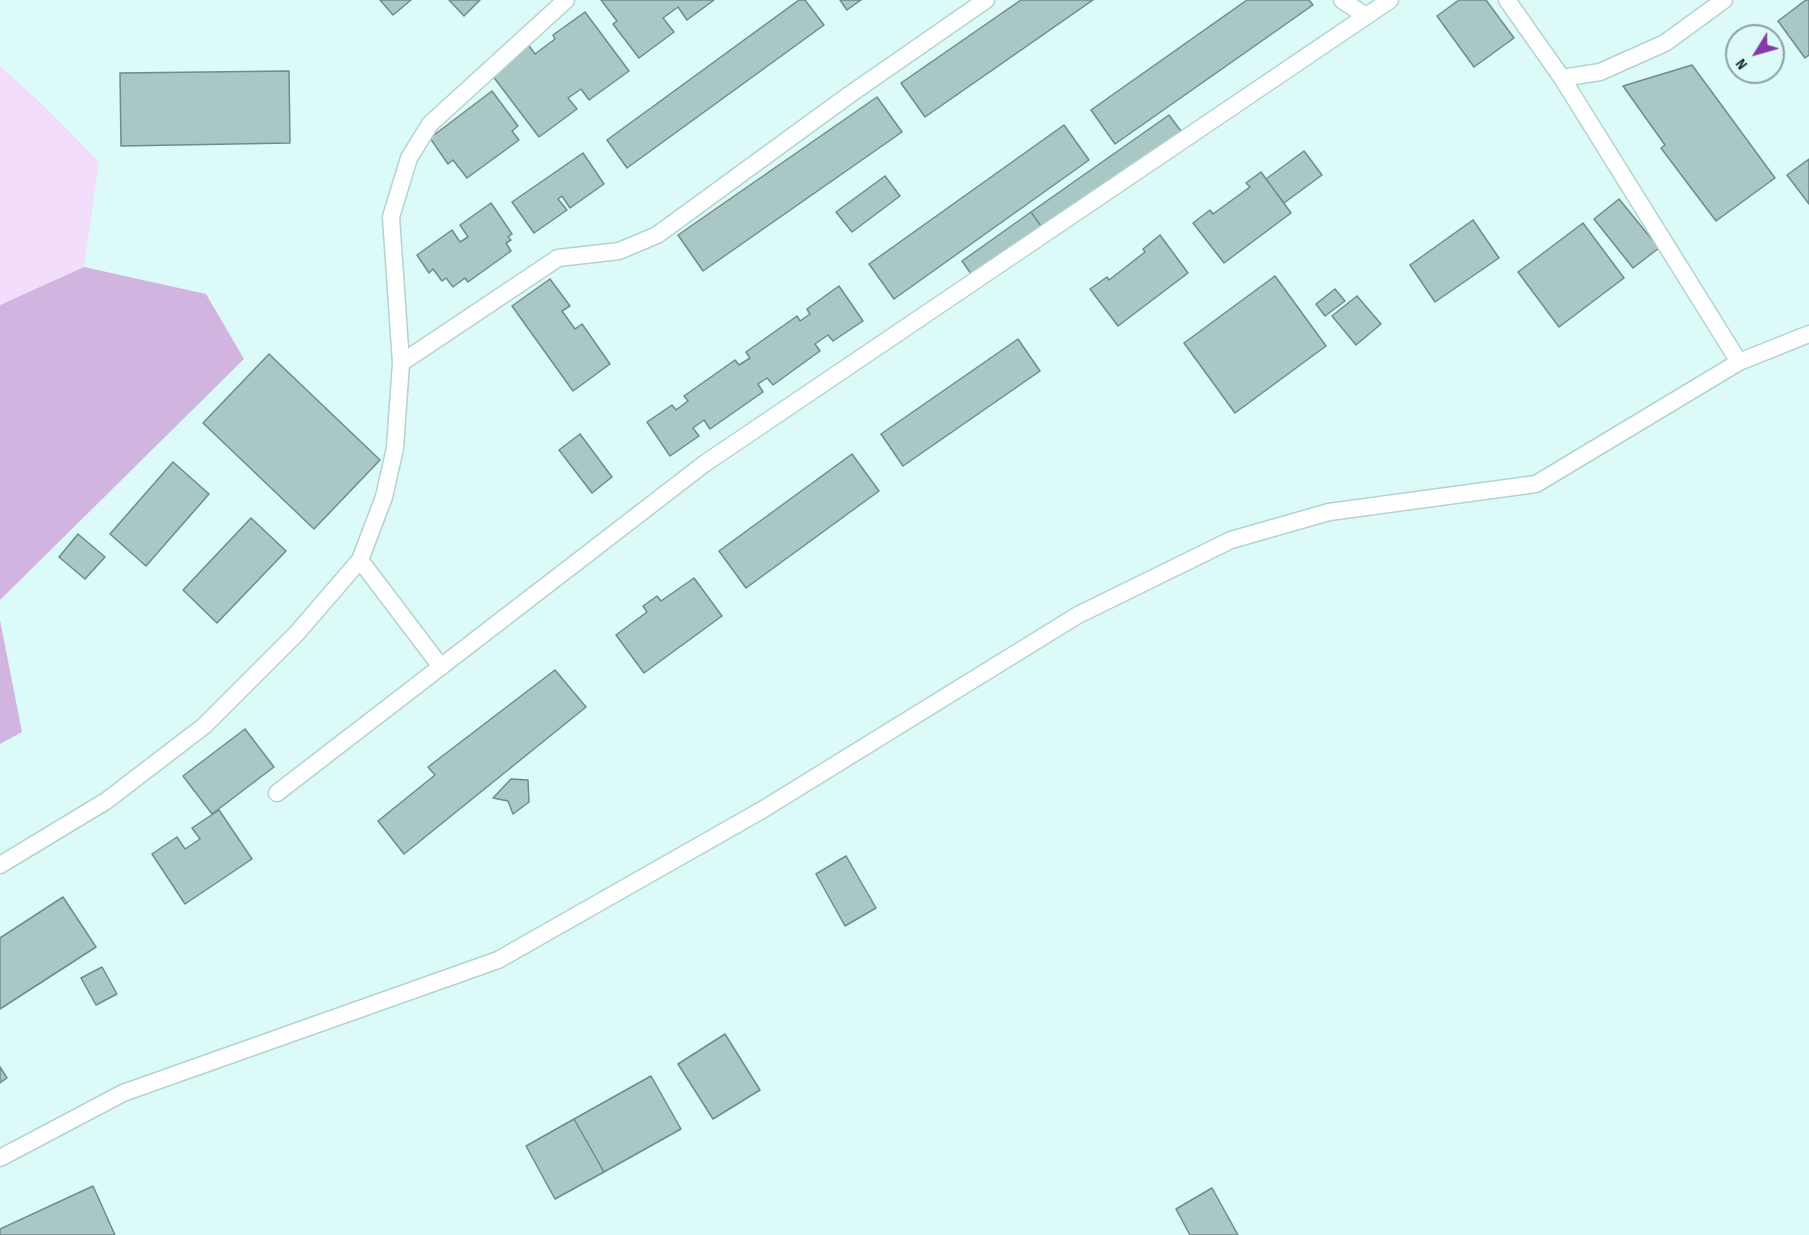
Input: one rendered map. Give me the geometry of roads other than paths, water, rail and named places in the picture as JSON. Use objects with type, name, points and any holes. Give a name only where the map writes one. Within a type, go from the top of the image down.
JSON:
[{"type":"lane","points":[[0,865],[106,801],[204,726],[297,633],[360,560],[384,498],[395,448],[401,363],[391,217],[409,158],[430,124],[566,0]]},
{"type":"lane","points":[[401,363],[558,258],[619,251],[657,235],[849,95],[987,0]]},
{"type":"lane","points":[[1342,0],[1366,16]]},
{"type":"lane","points":[[277,793],[704,465],[1390,0]]},
{"type":"lane","points":[[1508,0],[1562,78],[1739,362]]},
{"type":"lane","points":[[1562,78],[1600,72],[1665,44],[1724,0]]},
{"type":"lane","points":[[0,1158],[123,1093],[498,960],[762,810],[1078,615],[1231,540],[1329,512],[1536,484],[1739,362],[1809,334]]},
{"type":"lane","points":[[360,560],[441,667]]}]
